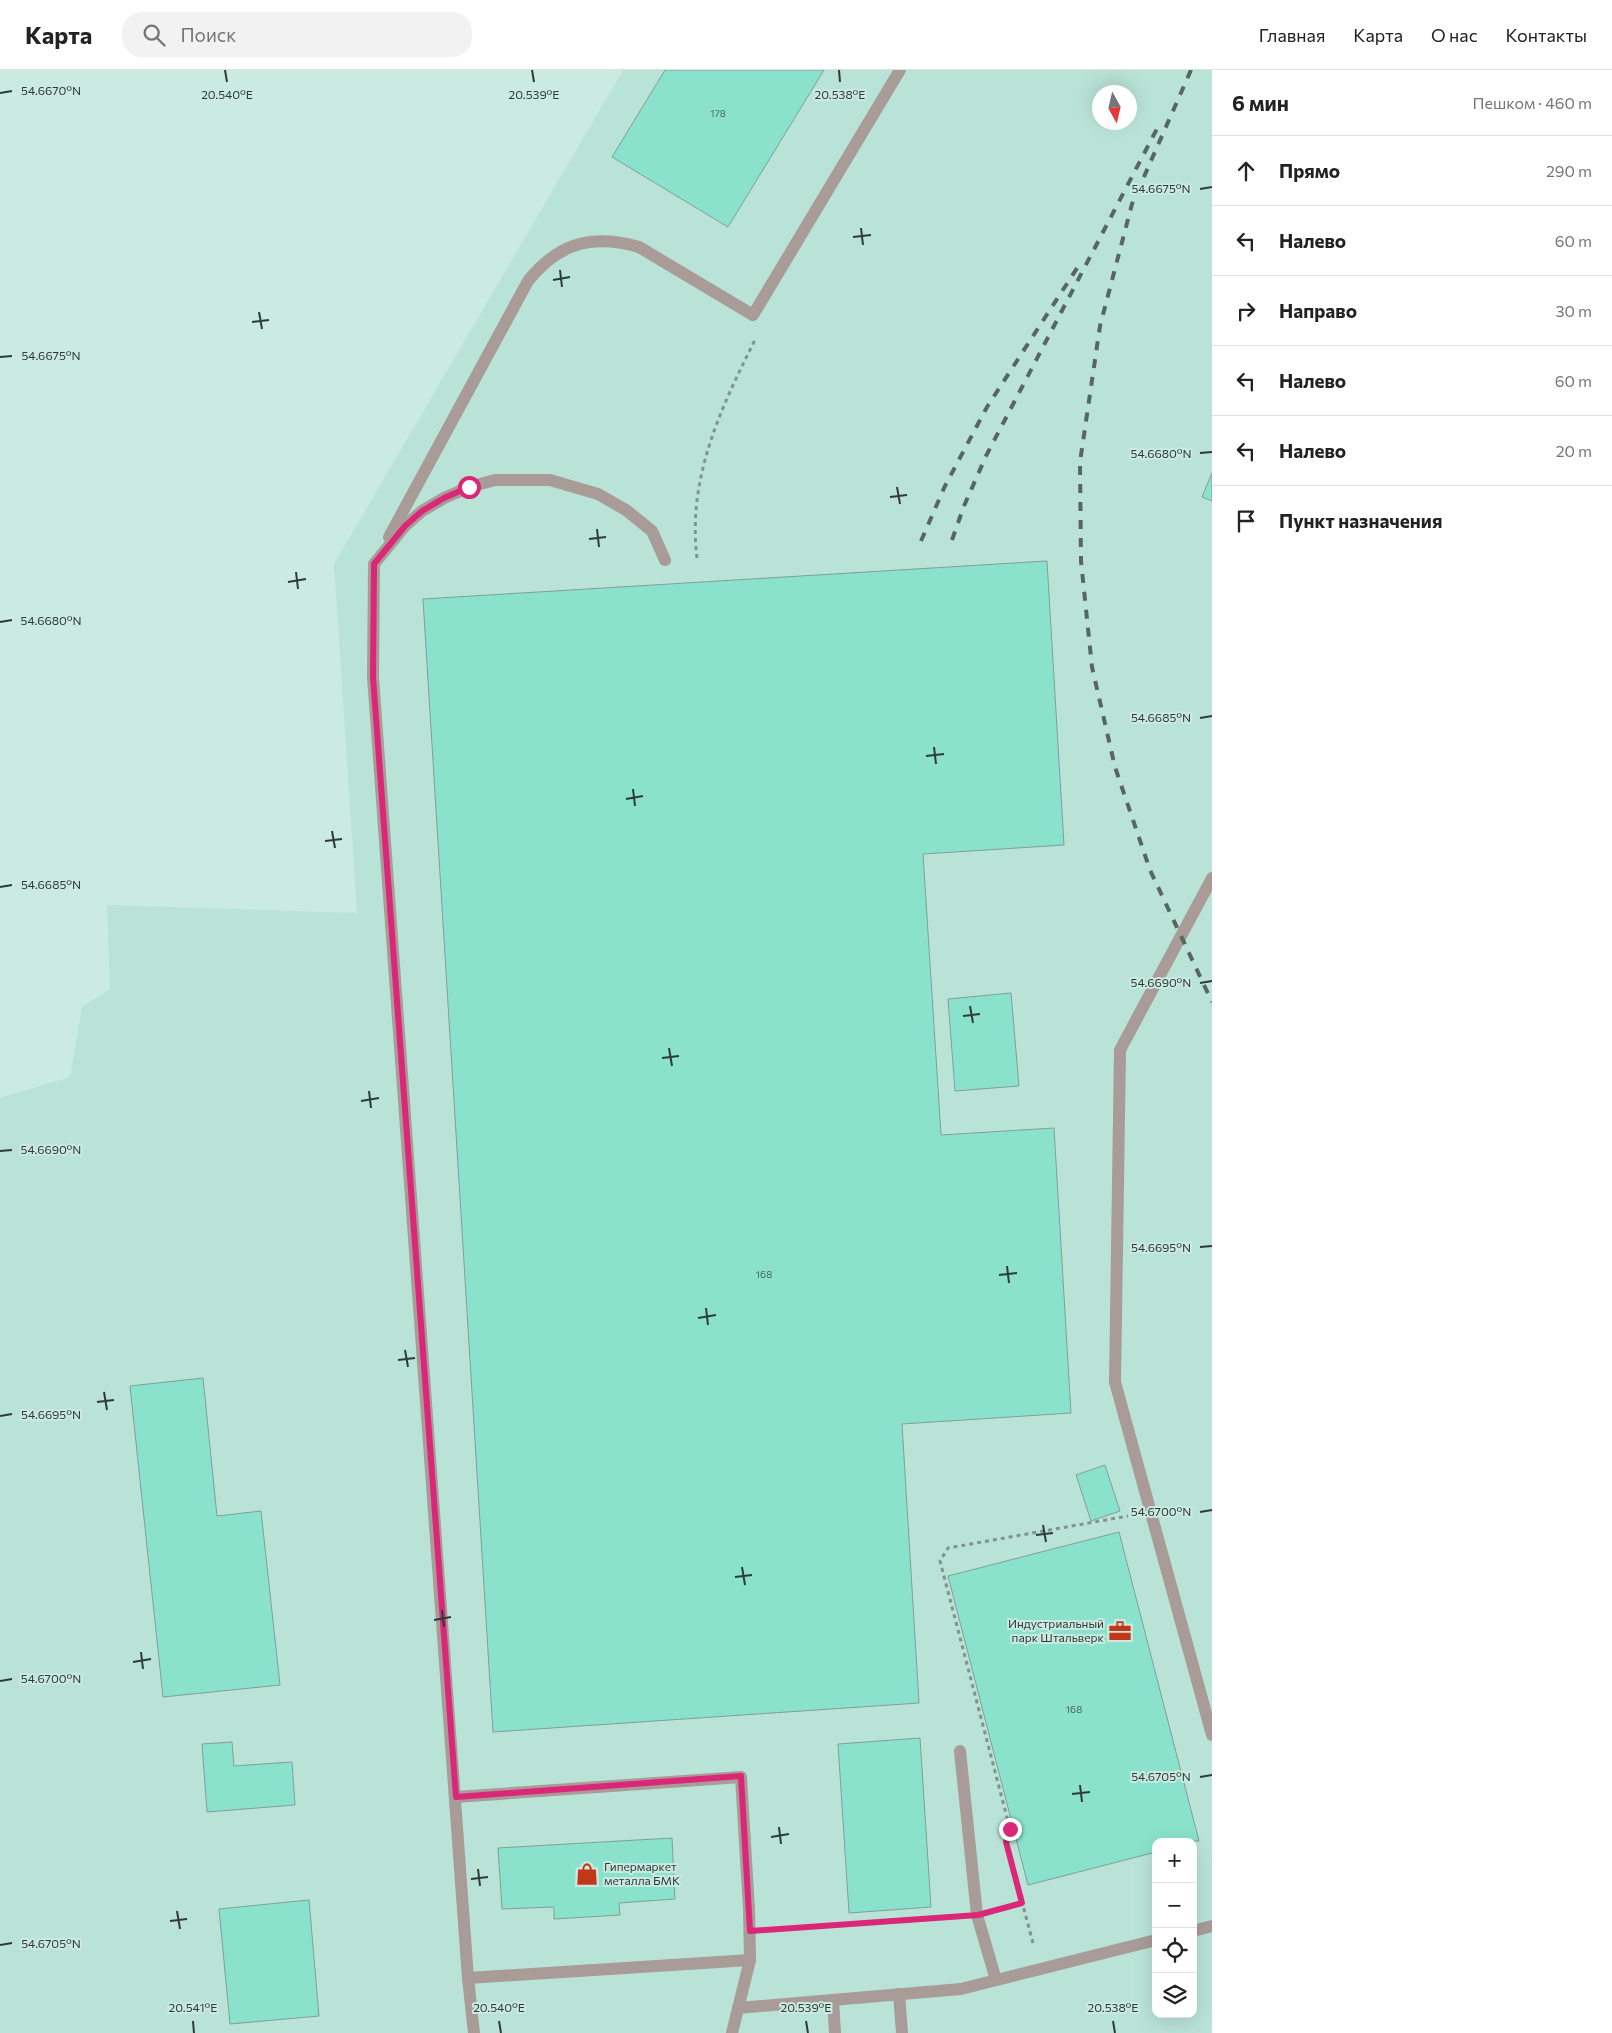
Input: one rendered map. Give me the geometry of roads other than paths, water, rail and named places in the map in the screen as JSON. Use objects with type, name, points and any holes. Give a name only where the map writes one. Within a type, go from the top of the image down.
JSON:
[{"type":"lane","points":[[474,2033],[468,1978],[373,677],[374,564],[528,280],[539,267],[556,253],[578,243],[601,240],[620,242],[639,248],[753,315],[900,70]]},
{"type":"lane","points":[[374,564],[405,526],[422,511],[444,498],[469,487],[495,480],[550,480],[598,494],[626,510],[652,532],[665,560]]},
{"type":"lane","points":[[1212,878],[1120,1050],[1116,1382],[1212,1735]]},
{"type":"lane","points":[[960,1751],[978,1915],[996,1980]]},
{"type":"lane","points":[[456,1797],[741,1776],[750,1960],[732,2033]]},
{"type":"lane","points":[[1197,1929],[1212,1926]]},
{"type":"lane","points":[[738,2008],[962,1989],[1152,1941]]},
{"type":"lane","points":[[468,1978],[750,1960]]},
{"type":"lane","points":[[899,1994],[902,2033]]},
{"type":"lane","points":[[833,2000],[835,2033]]},
{"type":"railway","points":[[1191,70],[1132,204],[1100,326],[1080,462],[1081,561],[1092,667],[1115,767],[1150,870],[1212,1002]]},
{"type":"railway","points":[[952,540],[964,506],[986,456],[1160,123]]},
{"type":"railway","points":[[921,541],[945,486],[987,407],[1081,262]]},
{"type":"place","name":"Индустриальный парк Штальверк","points":[[1120,1631]]},
{"type":"place","name":"Гипермаркет металла БМК","points":[[587,1874]]}]
